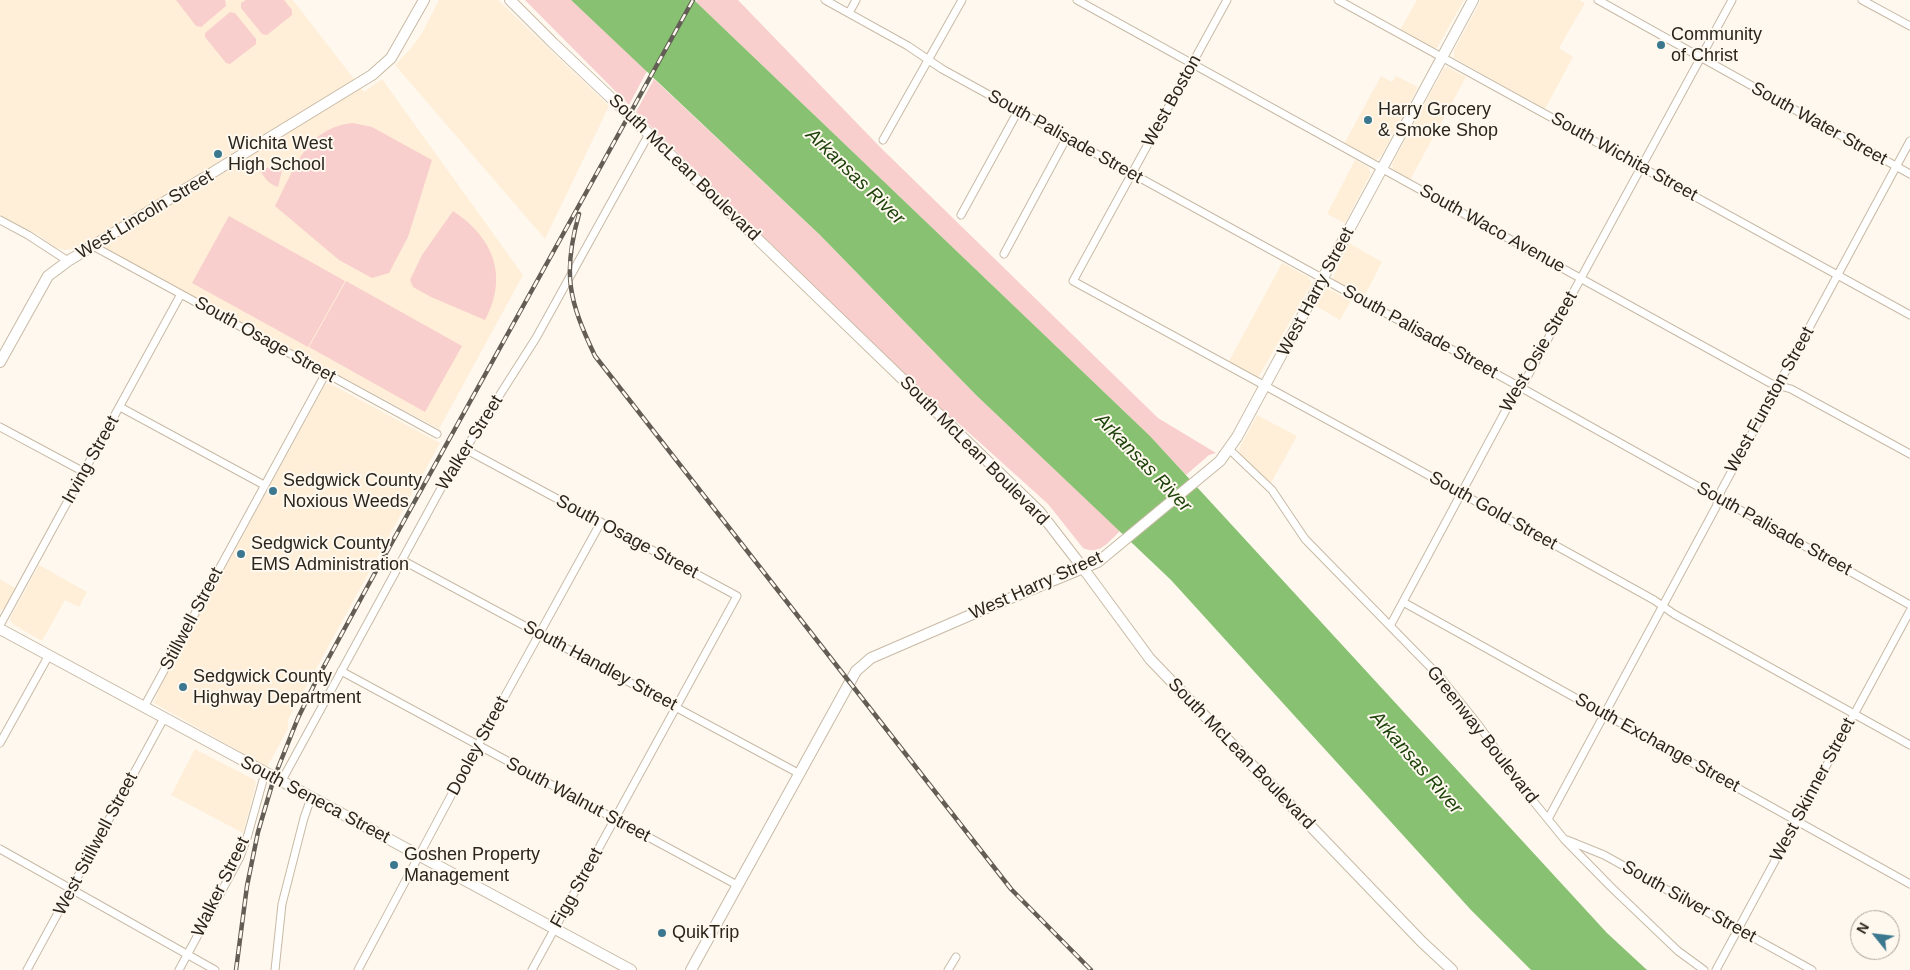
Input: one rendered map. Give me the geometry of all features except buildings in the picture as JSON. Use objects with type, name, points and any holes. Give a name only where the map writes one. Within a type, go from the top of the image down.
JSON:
[{"type":"street","name":"West Lincoln Street","points":[[0,362],[48,276],[68,261],[372,76],[391,58],[424,0]]},
{"type":"street","name":"South McLean Boulevard","points":[[510,0],[1038,511],[1150,659],[1411,931],[1452,970]]},
{"type":"street","name":"South Palisade Street","points":[[825,0],[908,46],[942,69],[1520,387],[1910,605]]},
{"type":"street","points":[[849,13],[856,0]]},
{"type":"street","points":[[883,140],[962,0]]},
{"type":"street","name":"South Waco Avenue","points":[[1077,0],[1770,383],[1791,389],[1910,454]]},
{"type":"street","name":"West Boston","points":[[1073,281],[1227,0]]},
{"type":"street","name":"South Wichita Street","points":[[1338,0],[1910,315]]},
{"type":"street","name":"West Harry Street","points":[[691,970],[856,670],[871,658],[1098,562],[1115,550],[1220,461],[1229,449],[1264,387],[1473,0]]},
{"type":"street","name":"South Water Street","points":[[1598,0],[1910,174]]},
{"type":"street","name":"West Osie Street","points":[[1390,626],[1732,0]]},
{"type":"street","points":[[1862,0],[1910,26]]},
{"type":"street","points":[[962,215],[1018,111]]},
{"type":"street","name":"Walker Street","points":[[281,782],[465,449],[536,338],[650,134]]},
{"type":"street","points":[[1004,254],[1066,137]]},
{"type":"street","name":"West Funston Street","points":[[1548,819],[1716,508],[1721,491],[1910,141]]},
{"type":"street","points":[[0,220],[28,235],[68,261]]},
{"type":"street","name":"South Osage Street","points":[[93,246],[437,434]]},
{"type":"street","name":"South Gold Street","points":[[1073,281],[1461,493],[1910,745]]},
{"type":"street","name":"Irving Street","points":[[0,627],[181,294]]},
{"type":"street","name":"Stillwell Street","points":[[144,707],[326,373]]},
{"type":"street","points":[[120,407],[264,485]]},
{"type":"street","points":[[0,427],[84,472]]},
{"type":"street","name":"South Osage Street","points":[[465,449],[737,596]]},
{"type":"street","name":"Greenway Boulevard","points":[[1229,449],[1272,490],[1305,539],[1440,678],[1480,727],[1525,791],[1564,839],[1611,888],[1678,951],[1704,970]]},
{"type":"street","name":"Dooley Street","points":[[358,970],[478,745],[601,522]]},
{"type":"street","name":"South Handley Street","points":[[402,560],[798,773]]},
{"type":"street","name":"Figg Street","points":[[532,970],[737,596]]},
{"type":"street","name":"South Exchange Street","points":[[1403,602],[1910,884]]},
{"type":"street","name":"West Skinner Street","points":[[1716,970],[1910,611]]},
{"type":"street","name":"South Seneca Street","points":[[0,627],[281,782],[631,970]]},
{"type":"street","points":[[0,744],[48,655]]},
{"type":"street","name":"South Walnut Street","points":[[341,671],[737,885]]},
{"type":"street","name":"West Stillwell Street","points":[[27,970],[164,718]]},
{"type":"street","name":"Walker Street","points":[[179,970],[240,857],[265,773]]},
{"type":"street","points":[[275,970],[282,904],[311,798]]},
{"type":"street","name":"South Silver Street","points":[[1564,839],[1604,855],[1812,970]]},
{"type":"street","points":[[0,849],[215,970]]},
{"type":"street","points":[[948,970],[956,957]]},
{"type":"shaded area","name":"Wichita West High School","points":[[0,0],[293,0],[364,92],[382,79],[523,275],[439,429],[90,241],[73,249],[64,250],[54,247],[40,236],[0,215]]},
{"type":"shaded area","points":[[176,0],[225,0],[226,6],[201,27],[196,26]]},
{"type":"shaded area","points":[[246,0],[284,0],[292,10],[292,15],[267,35],[262,34],[241,8],[241,3]]},
{"type":"shaded area","points":[[439,0],[498,0],[609,106],[545,239],[395,65],[422,33]]},
{"type":"shaded area","points":[[525,0],[571,0],[647,71],[629,105]]},
{"type":"shaded area","points":[[697,0],[738,0],[880,147],[1158,418],[1216,453],[1209,455],[1186,475],[1150,436],[696,2]]},
{"type":"shaded area","points":[[1417,0],[1464,0],[1437,48],[1433,48],[1400,30]]},
{"type":"shaded area","points":[[1481,0],[1579,0],[1585,3],[1559,48],[1573,57],[1545,109],[1454,58],[1454,50]]},
{"type":"shaded area","points":[[230,12],[235,13],[256,39],[256,44],[230,64],[226,63],[205,37],[205,33]]},
{"type":"shaded area","points":[[1447,67],[1466,77],[1410,180],[1393,170],[1392,164],[1444,68]]},
{"type":"shaded area","points":[[1381,76],[1392,82],[1396,76],[1418,87],[1381,156],[1376,160],[1344,144]]},
{"type":"shaded area","points":[[654,79],[820,235],[976,395],[1120,531],[1099,549],[1089,550],[1083,548],[1048,504],[957,422],[944,413],[636,112]]},
{"type":"shaded area","points":[[353,123],[372,127],[432,160],[408,237],[389,273],[372,278],[339,260],[275,206],[296,165],[312,142],[323,133],[337,126]]},
{"type":"shaded area","points":[[1355,160],[1368,167],[1371,173],[1345,223],[1327,214]]},
{"type":"shaded area","points":[[283,161],[285,163],[278,187],[267,180],[260,170],[281,164]]},
{"type":"shaded area","points":[[453,211],[467,221],[478,233],[487,245],[493,259],[496,273],[496,288],[485,320],[431,297],[413,287],[410,280],[422,255]]},
{"type":"shaded area","points":[[229,216],[345,281],[308,347],[192,283]]},
{"type":"shaded area","points":[[1349,243],[1382,262],[1364,297],[1334,280],[1333,277]]},
{"type":"shaded area","points":[[1282,263],[1308,277],[1312,283],[1258,378],[1228,363]]},
{"type":"shaded area","points":[[346,281],[462,346],[425,412],[309,347]]},
{"type":"shaded area","points":[[1326,289],[1351,301],[1340,320],[1316,306]]},
{"type":"shaded area","points":[[329,383],[440,443],[288,720],[288,729],[267,767],[154,703],[158,691],[325,385]]},
{"type":"shaded area","points":[[1257,415],[1297,436],[1271,483],[1240,454],[1239,449]]},
{"type":"shaded area","points":[[39,565],[87,592],[79,607],[65,600],[42,641],[14,625],[10,618]]},
{"type":"shaded area","points":[[0,579],[15,588],[5,607],[0,611]]},
{"type":"shaded area","points":[[195,749],[255,780],[256,784],[243,833],[171,795]]},
{"type":"water","name":"Arkansas River","points":[[571,0],[694,0],[1150,436],[1607,933],[1647,970],[1531,970],[1471,910],[1171,580],[976,395],[820,235]]},
{"type":"railway","points":[[236,970],[247,886],[258,832],[274,778],[298,718],[370,582],[693,0]]},
{"type":"railway","points":[[579,214],[571,254],[571,287],[579,319],[595,356],[1011,889],[1091,970]]},
{"type":"place","name":"Community of Christ","points":[[1661,45]]},
{"type":"place","name":"Harry Grocery & Smoke Shop","points":[[1368,120]]},
{"type":"place","name":"Wichita West High School","points":[[218,154]]},
{"type":"place","name":"Sedgwick County Noxious Weeds","points":[[273,491]]},
{"type":"place","name":"Sedgwick County EMS Administration","points":[[241,554]]},
{"type":"place","name":"Sedgwick County Highway Department","points":[[183,687]]},
{"type":"place","name":"Goshen Property Management","points":[[394,865]]},
{"type":"place","name":"QuikTrip","points":[[662,933]]}]
